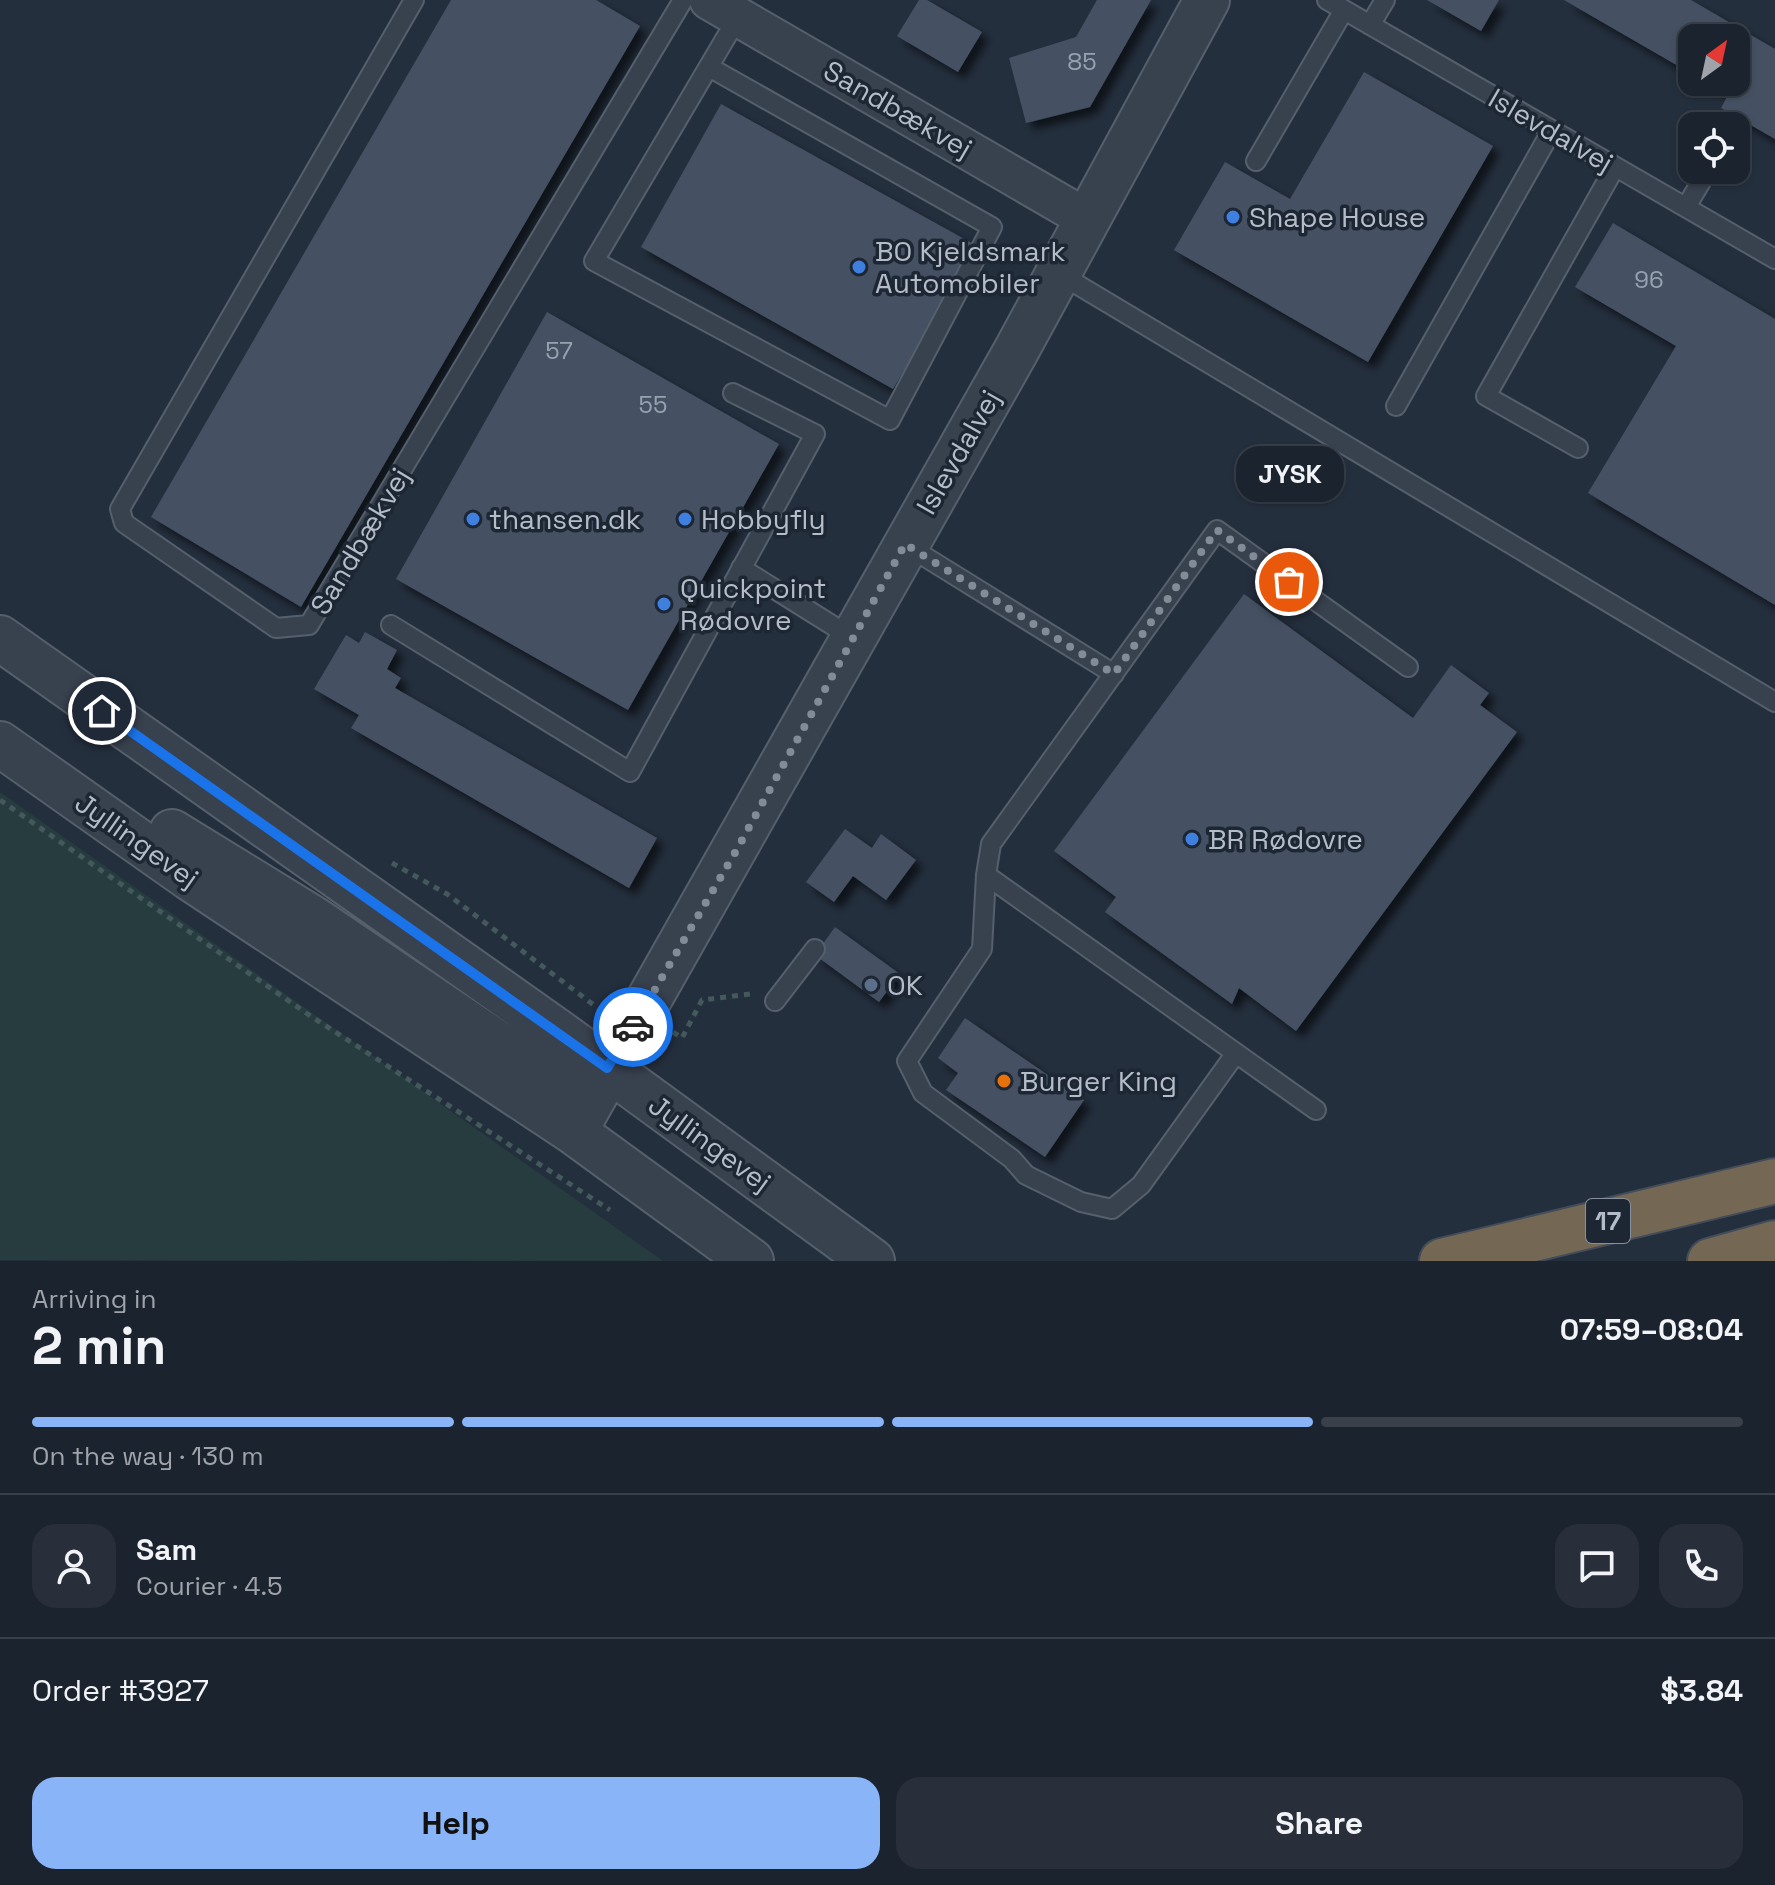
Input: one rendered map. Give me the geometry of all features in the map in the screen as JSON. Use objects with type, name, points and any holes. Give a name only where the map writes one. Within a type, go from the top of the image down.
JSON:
[{"type":"highway","name":"17","points":[[1442,1261],[1775,1181]]},
{"type":"highway","points":[[1710,1261],[1775,1243]]},
{"type":"street","name":"Islevdalvej","points":[[574,1132],[607,1068],[736,851],[851,637],[1058,273],[1207,0]]},
{"type":"street","name":"Sandbækvej","points":[[723,8],[1087,219]]},
{"type":"street","name":"Jyllingevej","points":[[0,638],[607,1068],[872,1261]]},
{"type":"street","name":"Jyllingevej","points":[[9,750],[190,878],[574,1132],[751,1261]]},
{"type":"street","points":[[9,750],[129,806],[312,918],[497,1043],[563,1083],[587,1081],[607,1068]]},
{"type":"lane","name":"Sandbækvej","points":[[414,0],[120,509],[124,523],[276,628],[309,625],[683,0]]},
{"type":"lane","name":"Islevdalvej","points":[[1327,0],[1775,259]]},
{"type":"lane","points":[[1370,25],[1385,0]]},
{"type":"lane","points":[[709,67],[992,227],[890,420],[594,261],[709,67],[723,8]]},
{"type":"lane","points":[[1256,161],[1344,10]]},
{"type":"lane","points":[[1396,406],[1552,130]]},
{"type":"lane","points":[[1578,448],[1486,396],[1615,167]]},
{"type":"lane","points":[[1686,207],[1700,184]]},
{"type":"lane","points":[[1058,273],[1775,702]]},
{"type":"lane","points":[[391,625],[630,772],[815,434],[733,393]]},
{"type":"lane","points":[[1236,1053],[1141,1185],[1112,1209],[1081,1202],[1026,1175],[1012,1159],[923,1093],[907,1061],[982,949],[991,844],[1217,530],[1408,667]]},
{"type":"lane","points":[[905,544],[1114,674]]},
{"type":"lane","points":[[741,568],[851,637]]},
{"type":"lane","points":[[986,875],[1316,1110]]},
{"type":"lane","points":[[775,1001],[815,949]]},
{"type":"path","points":[[0,800],[309,1015],[613,1212]]},
{"type":"path","points":[[643,1011],[682,1038],[702,1000],[761,993],[775,1001]]},
{"type":"green space","points":[[0,792],[663,1261],[0,1260]]},
{"type":"building","points":[[451,0],[596,0],[640,26],[301,607],[151,517]]},
{"type":"building","points":[[919,0],[927,0],[982,32],[958,72],[897,36]]},
{"type":"building","points":[[1097,0],[1151,0],[1090,107],[1026,123],[1009,58],[1076,37]]},
{"type":"building","points":[[1427,0],[1499,0],[1481,31]]},
{"type":"building","points":[[1564,0],[1691,0],[1732,24],[1678,24],[1678,66]]},
{"type":"building","points":[[1750,34],[1775,49],[1775,139],[1750,125],[1750,112],[1728,112],[1721,108],[1727,96],[1750,96]]},
{"type":"building","points":[[1364,72],[1493,146],[1368,362],[1174,250],[1225,162],[1290,199]]},
{"type":"building","points":[[721,104],[977,246],[893,389],[641,247]]},
{"type":"building","points":[[1613,223],[1775,319],[1775,605],[1588,493],[1676,346],[1575,287]]},
{"type":"building","points":[[547,312],[779,444],[628,710],[396,579]]},
{"type":"building","points":[[1244,594],[1413,718],[1451,665],[1489,693],[1480,705],[1517,732],[1296,1031],[1239,988],[1232,1004],[1105,912],[1116,897],[1054,851]]},
{"type":"building","points":[[365,632],[397,650],[387,669],[401,678],[395,688],[657,838],[629,888],[351,728],[359,715],[314,689],[346,635],[359,643]]},
{"type":"building","points":[[845,829],[872,848],[881,834],[916,860],[886,900],[853,876],[834,902],[806,882]]},
{"type":"building","points":[[835,927],[900,974],[879,1002],[815,955]]},
{"type":"building","name":"Burger King","points":[[965,1018],[1084,1100],[1045,1157],[946,1090],[958,1073],[938,1058]]},
{"type":"way so far","points":[[633,1027],[736,851],[851,637],[905,544],[1114,674],[1217,530],[1289,582]]},
{"type":"place","name":"Shape House","points":[[1233,217]]},
{"type":"place","name":"BO Kjeldsmark Automobiler","points":[[859,267]]},
{"type":"place","name":"thansen.dk","points":[[473,519]]},
{"type":"place","name":"Hobbyfly","points":[[685,519]]},
{"type":"place","name":"JYSK","points":[[1289,582]]},
{"type":"place","name":"Quickpoint Rødovre","points":[[664,604]]},
{"type":"place","name":"BR Rødovre","points":[[1192,839]]},
{"type":"place","name":"OK","points":[[871,985]]},
{"type":"place","name":"Burger King","points":[[1004,1081]]},
{"type":"route","points":[[102,711],[607,1068],[633,1027]]}]
